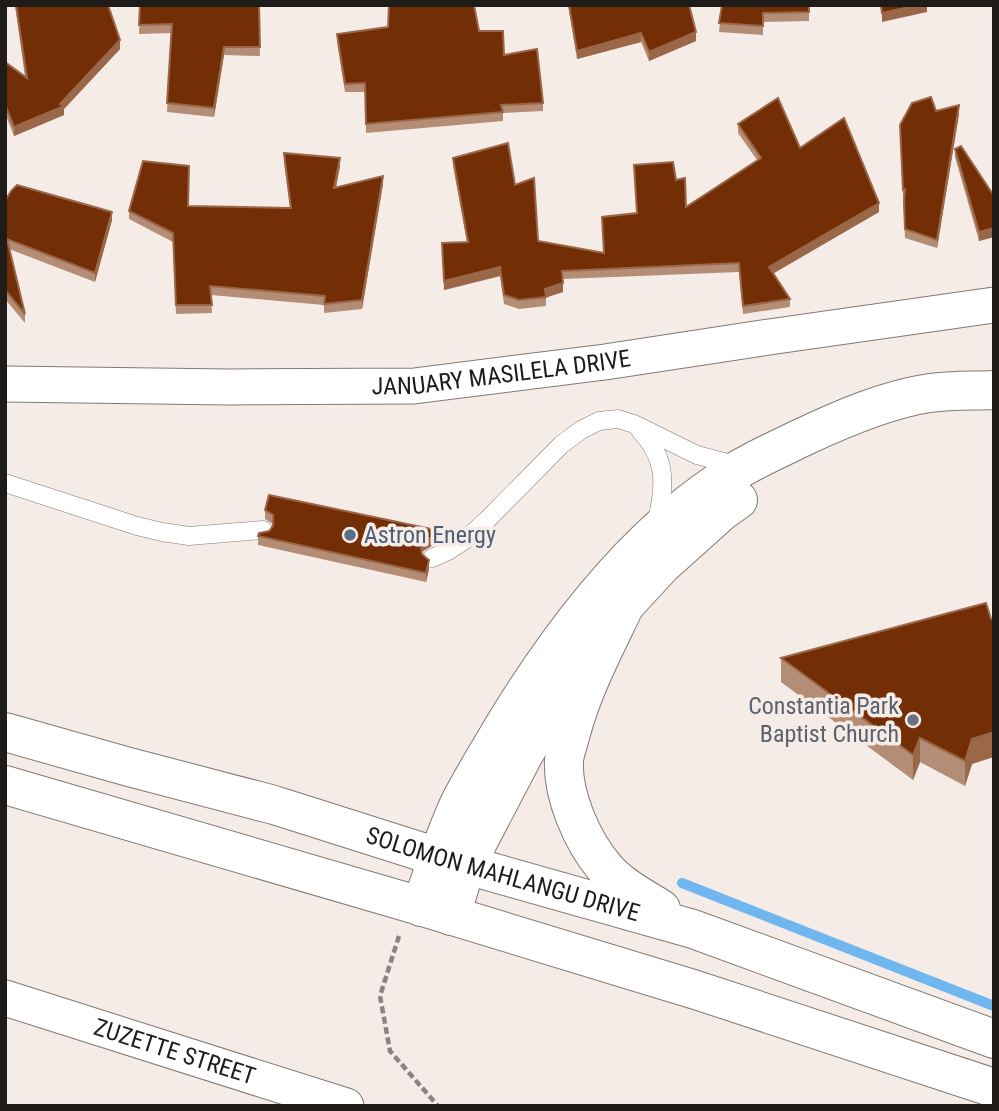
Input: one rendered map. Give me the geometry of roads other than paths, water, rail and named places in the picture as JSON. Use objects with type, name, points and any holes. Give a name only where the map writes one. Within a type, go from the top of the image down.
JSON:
[{"type":"main road","points":[[452,861],[460,803],[533,679],[582,611],[628,561],[683,509],[743,467],[833,423],[905,398],[932,393],[994,392]]},
{"type":"main road","points":[[427,909],[452,861],[524,754],[570,677],[625,605],[663,564],[720,512],[772,477],[838,444],[994,392]]},
{"type":"main road","points":[[625,605],[575,716],[564,759],[568,801],[588,845],[606,870],[634,892],[693,929]]},
{"type":"main road","name":"SOLOMON MAHLANGU DRIVE","points":[[5,732],[274,805],[452,861],[693,929],[994,1039]]},
{"type":"main road","points":[[5,785],[695,990],[994,1088]]},
{"type":"street","name":"JANUARY MASILELA DRIVE","points":[[5,384],[414,386],[605,362],[994,306]]},
{"type":"street","name":"ZUZETTE STREET","points":[[5,998],[346,1106]]},
{"type":"lane","points":[[432,558],[465,540],[561,445],[599,421],[618,419],[634,424],[697,455],[743,467]]},
{"type":"lane","points":[[634,424],[649,439],[658,455],[663,474],[662,496],[654,535]]},
{"type":"lane","points":[[5,484],[162,532],[189,536],[263,530]]},
{"type":"waterway","points":[[682,883],[994,1006]]},
{"type":"place","name":"Astron Energy","points":[[350,535]]},
{"type":"place","name":"Constantia Park Baptist Church","points":[[913,720]]}]
